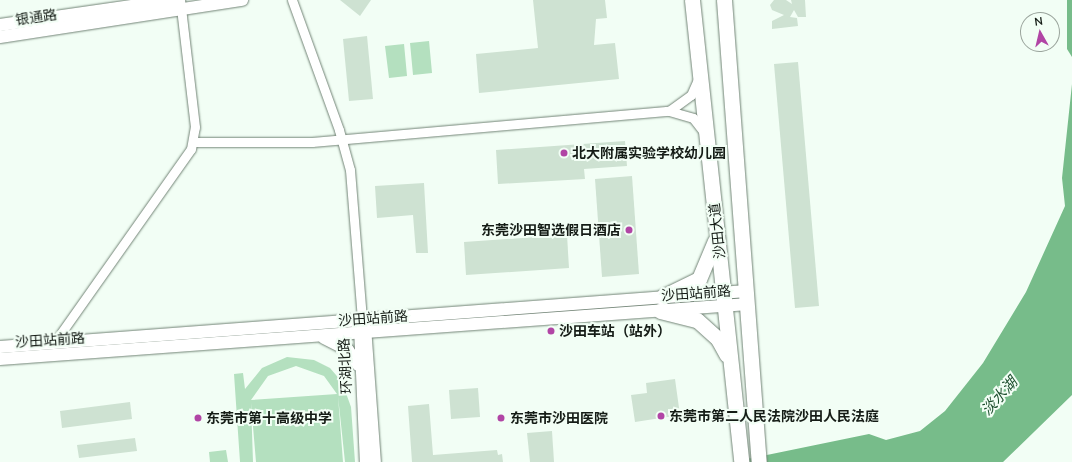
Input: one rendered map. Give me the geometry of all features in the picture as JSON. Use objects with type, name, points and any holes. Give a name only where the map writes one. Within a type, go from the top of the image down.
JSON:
[{"type":"main road","name":"沙田大道","points":[[692,0],[699,75],[717,224],[741,462]]},
{"type":"main road","name":"沙田大道","points":[[724,0],[748,298],[756,439],[759,462]]},
{"type":"main road","points":[[661,304],[699,279],[714,248],[717,224]]},
{"type":"main road","points":[[661,304],[697,320],[709,328],[731,365]]},
{"type":"street","name":"银通路","points":[[0,25],[178,3],[242,0]]},
{"type":"street","points":[[292,0],[342,140],[350,170],[362,318]]},
{"type":"street","name":"银通路","points":[[0,37],[178,3]]},
{"type":"street","points":[[54,343],[193,142],[195,126],[178,3]]},
{"type":"street","points":[[669,111],[691,95],[699,75]]},
{"type":"street","points":[[193,142],[342,140],[669,111],[693,118],[706,135]]},
{"type":"street","name":"沙田站前路","points":[[0,347],[362,318],[661,304],[748,298]]},
{"type":"street","name":"沙田站前路","points":[[0,359],[362,334],[661,304]]},
{"type":"street","name":"环湖北路","points":[[362,318],[359,368],[366,462]]},
{"type":"street","name":"环湖北路","points":[[362,334],[375,462]]},
{"type":"street","points":[[319,337],[343,347],[359,368]]},
{"type":"shaded area","points":[[429,41],[432,73],[413,75],[410,43]]},
{"type":"shaded area","points":[[404,44],[407,76],[389,78],[385,46]]},
{"type":"shaded area","points":[[287,357],[314,360],[330,368],[342,382],[351,407],[355,462],[345,462],[338,396],[343,462],[256,462],[251,403],[253,462],[240,462],[234,374],[243,373],[245,389],[262,368]],"holes":[[[296,366],[324,376],[337,394],[251,400],[268,376]]]},
{"type":"shaded area","points":[[226,450],[228,462],[210,462],[209,452]]},
{"type":"water","points":[[1067,0],[1072,0],[1072,57],[1067,49]]},
{"type":"water","name":"淡水湖","points":[[1072,84],[1072,395],[1003,462],[733,462],[869,434],[886,440],[920,431],[945,411],[983,363],[1026,292],[1065,206],[1062,178]]},
{"type":"building","points":[[340,0],[371,0],[360,16]]},
{"type":"building","points":[[533,0],[605,0],[607,18],[596,19],[594,45],[615,43],[619,79],[479,93],[476,54],[538,48]]},
{"type":"building","points":[[774,0],[786,0],[792,4],[791,0],[805,0],[806,17],[798,17],[794,10],[790,17],[797,18],[798,26],[772,29],[772,21],[784,15],[772,10],[770,5]]},
{"type":"building","points":[[367,36],[373,99],[349,101],[343,39]]},
{"type":"building","points":[[798,62],[819,306],[795,308],[774,64]]},
{"type":"building","name":"北大附属实验学校幼儿园","points":[[625,141],[627,166],[584,169],[585,179],[498,184],[496,150]]},
{"type":"building","points":[[632,176],[639,274],[602,277],[595,179]]},
{"type":"building","points":[[424,183],[428,253],[416,253],[413,215],[377,218],[375,186]]},
{"type":"building","points":[[567,235],[569,268],[466,275],[464,242]]},
{"type":"building","points":[[675,379],[680,415],[635,422],[631,395],[647,393],[646,383]]},
{"type":"building","points":[[478,388],[480,417],[451,419],[449,390]]},
{"type":"building","points":[[130,402],[132,419],[62,428],[60,411]]},
{"type":"building","points":[[429,404],[433,455],[497,450],[498,455],[502,454],[503,462],[412,462],[408,406]]},
{"type":"building","points":[[552,431],[554,462],[530,462],[527,433]]},
{"type":"building","points":[[135,438],[137,451],[79,458],[77,445]]},
{"type":"place","name":"北大附属实验学校幼儿园","points":[[564,153]]},
{"type":"place","name":"东莞沙田智选假日酒店","points":[[629,230]]},
{"type":"place","name":"沙田车站（站外）","points":[[551,331]]},
{"type":"place","name":"东莞市第二人民法院沙田人民法庭","points":[[661,416]]},
{"type":"place","name":"东莞市第十高级中学","points":[[198,418]]},
{"type":"place","name":"东莞市沙田医院","points":[[501,418]]}]
